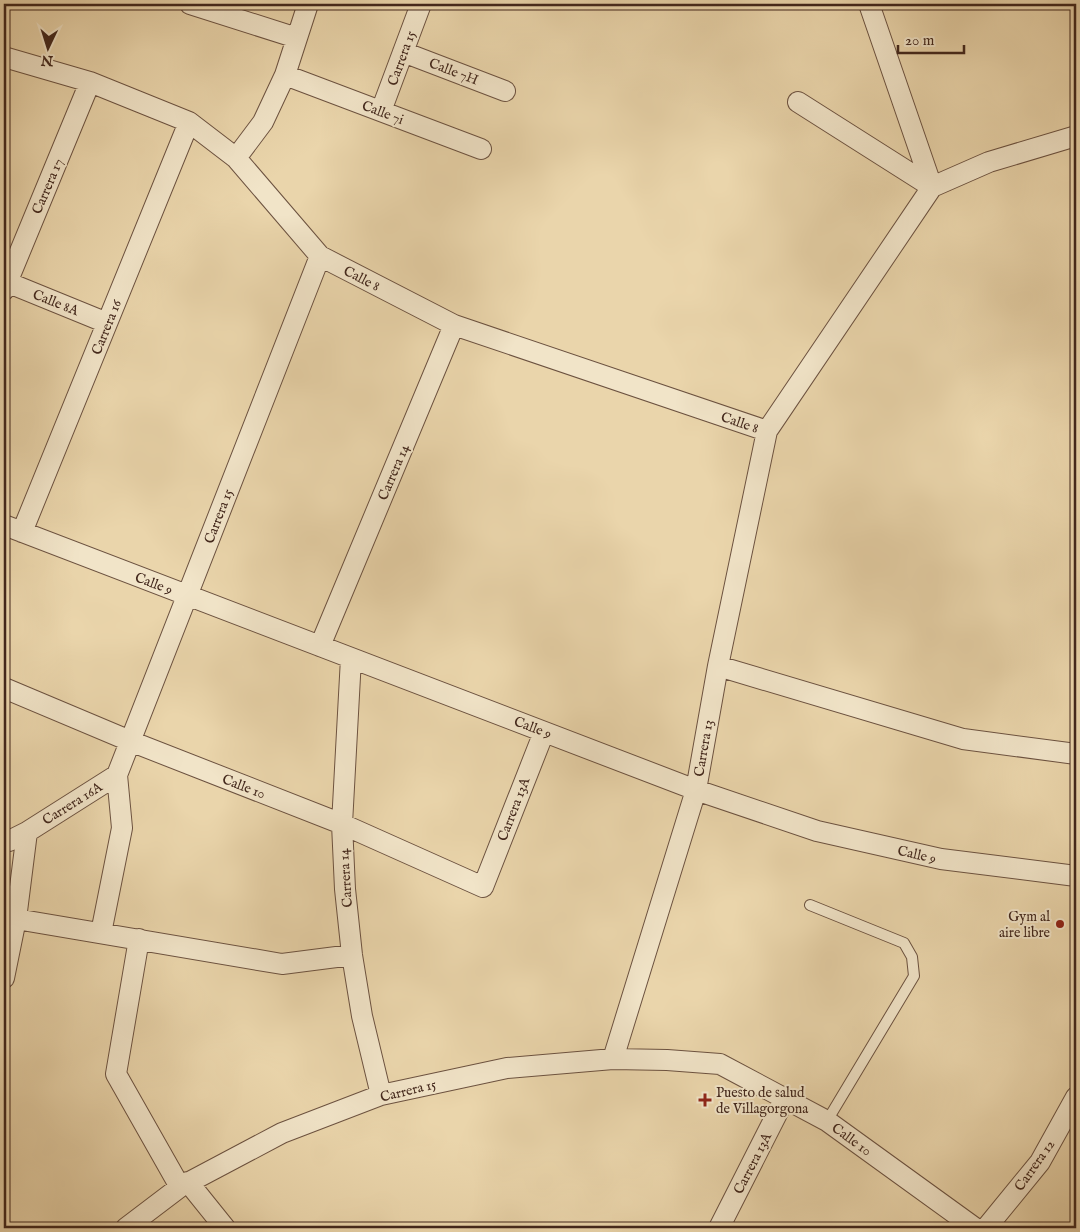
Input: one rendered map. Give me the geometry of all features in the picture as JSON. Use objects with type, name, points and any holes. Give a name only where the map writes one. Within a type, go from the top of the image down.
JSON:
[{"type":"street","points":[[190,4],[297,38]]},
{"type":"street","points":[[236,158],[263,122],[285,75],[308,4]]},
{"type":"street","name":"Carrera 15","points":[[381,111],[420,4]]},
{"type":"street","points":[[870,4],[932,187]]},
{"type":"street","name":"Calle 7H","points":[[403,52],[505,91]]},
{"type":"street","name":"Calle 8","points":[[4,57],[90,82],[189,122],[236,158],[320,256],[454,325],[766,431]]},
{"type":"street","name":"Calle 7i","points":[[285,75],[481,149]]},
{"type":"street","name":"Carrera 17","points":[[5,285],[90,82]]},
{"type":"street","points":[[798,102],[932,187]]},
{"type":"street","name":"Carrera 16","points":[[13,529],[107,323],[189,122]]},
{"type":"street","points":[[766,431],[932,187],[989,162],[1076,136]]},
{"type":"street","name":"Carrera 15","points":[[117,775],[320,256]]},
{"type":"street","name":"Calle 8A","points":[[5,285],[107,323]]},
{"type":"street","name":"Carrera 14","points":[[320,646],[454,325]]},
{"type":"street","name":"Carrera 13","points":[[614,1059],[696,790],[718,666],[766,431]]},
{"type":"street","name":"Calle 9","points":[[13,529],[696,790],[818,831],[941,859],[1076,876]]},
{"type":"street","name":"Carrera 14","points":[[351,658],[342,824],[345,890],[352,955],[362,1016],[382,1096]]},
{"type":"street","points":[[718,666],[963,739],[1076,754]]},
{"type":"street","name":"Calle 10","points":[[4,688],[130,741],[342,824],[483,887]]},
{"type":"street","name":"Carrera 13A","points":[[483,887],[544,732]]},
{"type":"street","points":[[101,933],[122,828],[117,775]]},
{"type":"street","name":"Carrera 16A","points":[[6,840],[28,832],[117,775]]},
{"type":"street","name":"Carrera 16A","points":[[4,978],[16,919],[28,832]]},
{"type":"street","points":[[16,919],[282,964],[352,955]]},
{"type":"street","points":[[139,939],[116,1074],[184,1185],[225,1228]]},
{"type":"street","name":"Carrera 15","points":[[126,1228],[184,1185],[282,1133],[382,1096],[507,1068],[614,1059],[720,1064]]},
{"type":"street","name":"Calle 10","points":[[720,1064],[827,1121],[977,1228]]},
{"type":"street","name":"Carrera 13A","points":[[719,1228],[785,1098]]},
{"type":"street","name":"Carrera 12","points":[[977,1228],[1040,1162],[1076,1099]]},
{"type":"lane","points":[[810,905],[904,943],[912,957],[914,976],[827,1121]]},
{"type":"place","name":"Gym al aire libre","points":[[1060,924]]},
{"type":"place","name":"Puesto de salud de Villagorgona","points":[[705,1100]]}]
